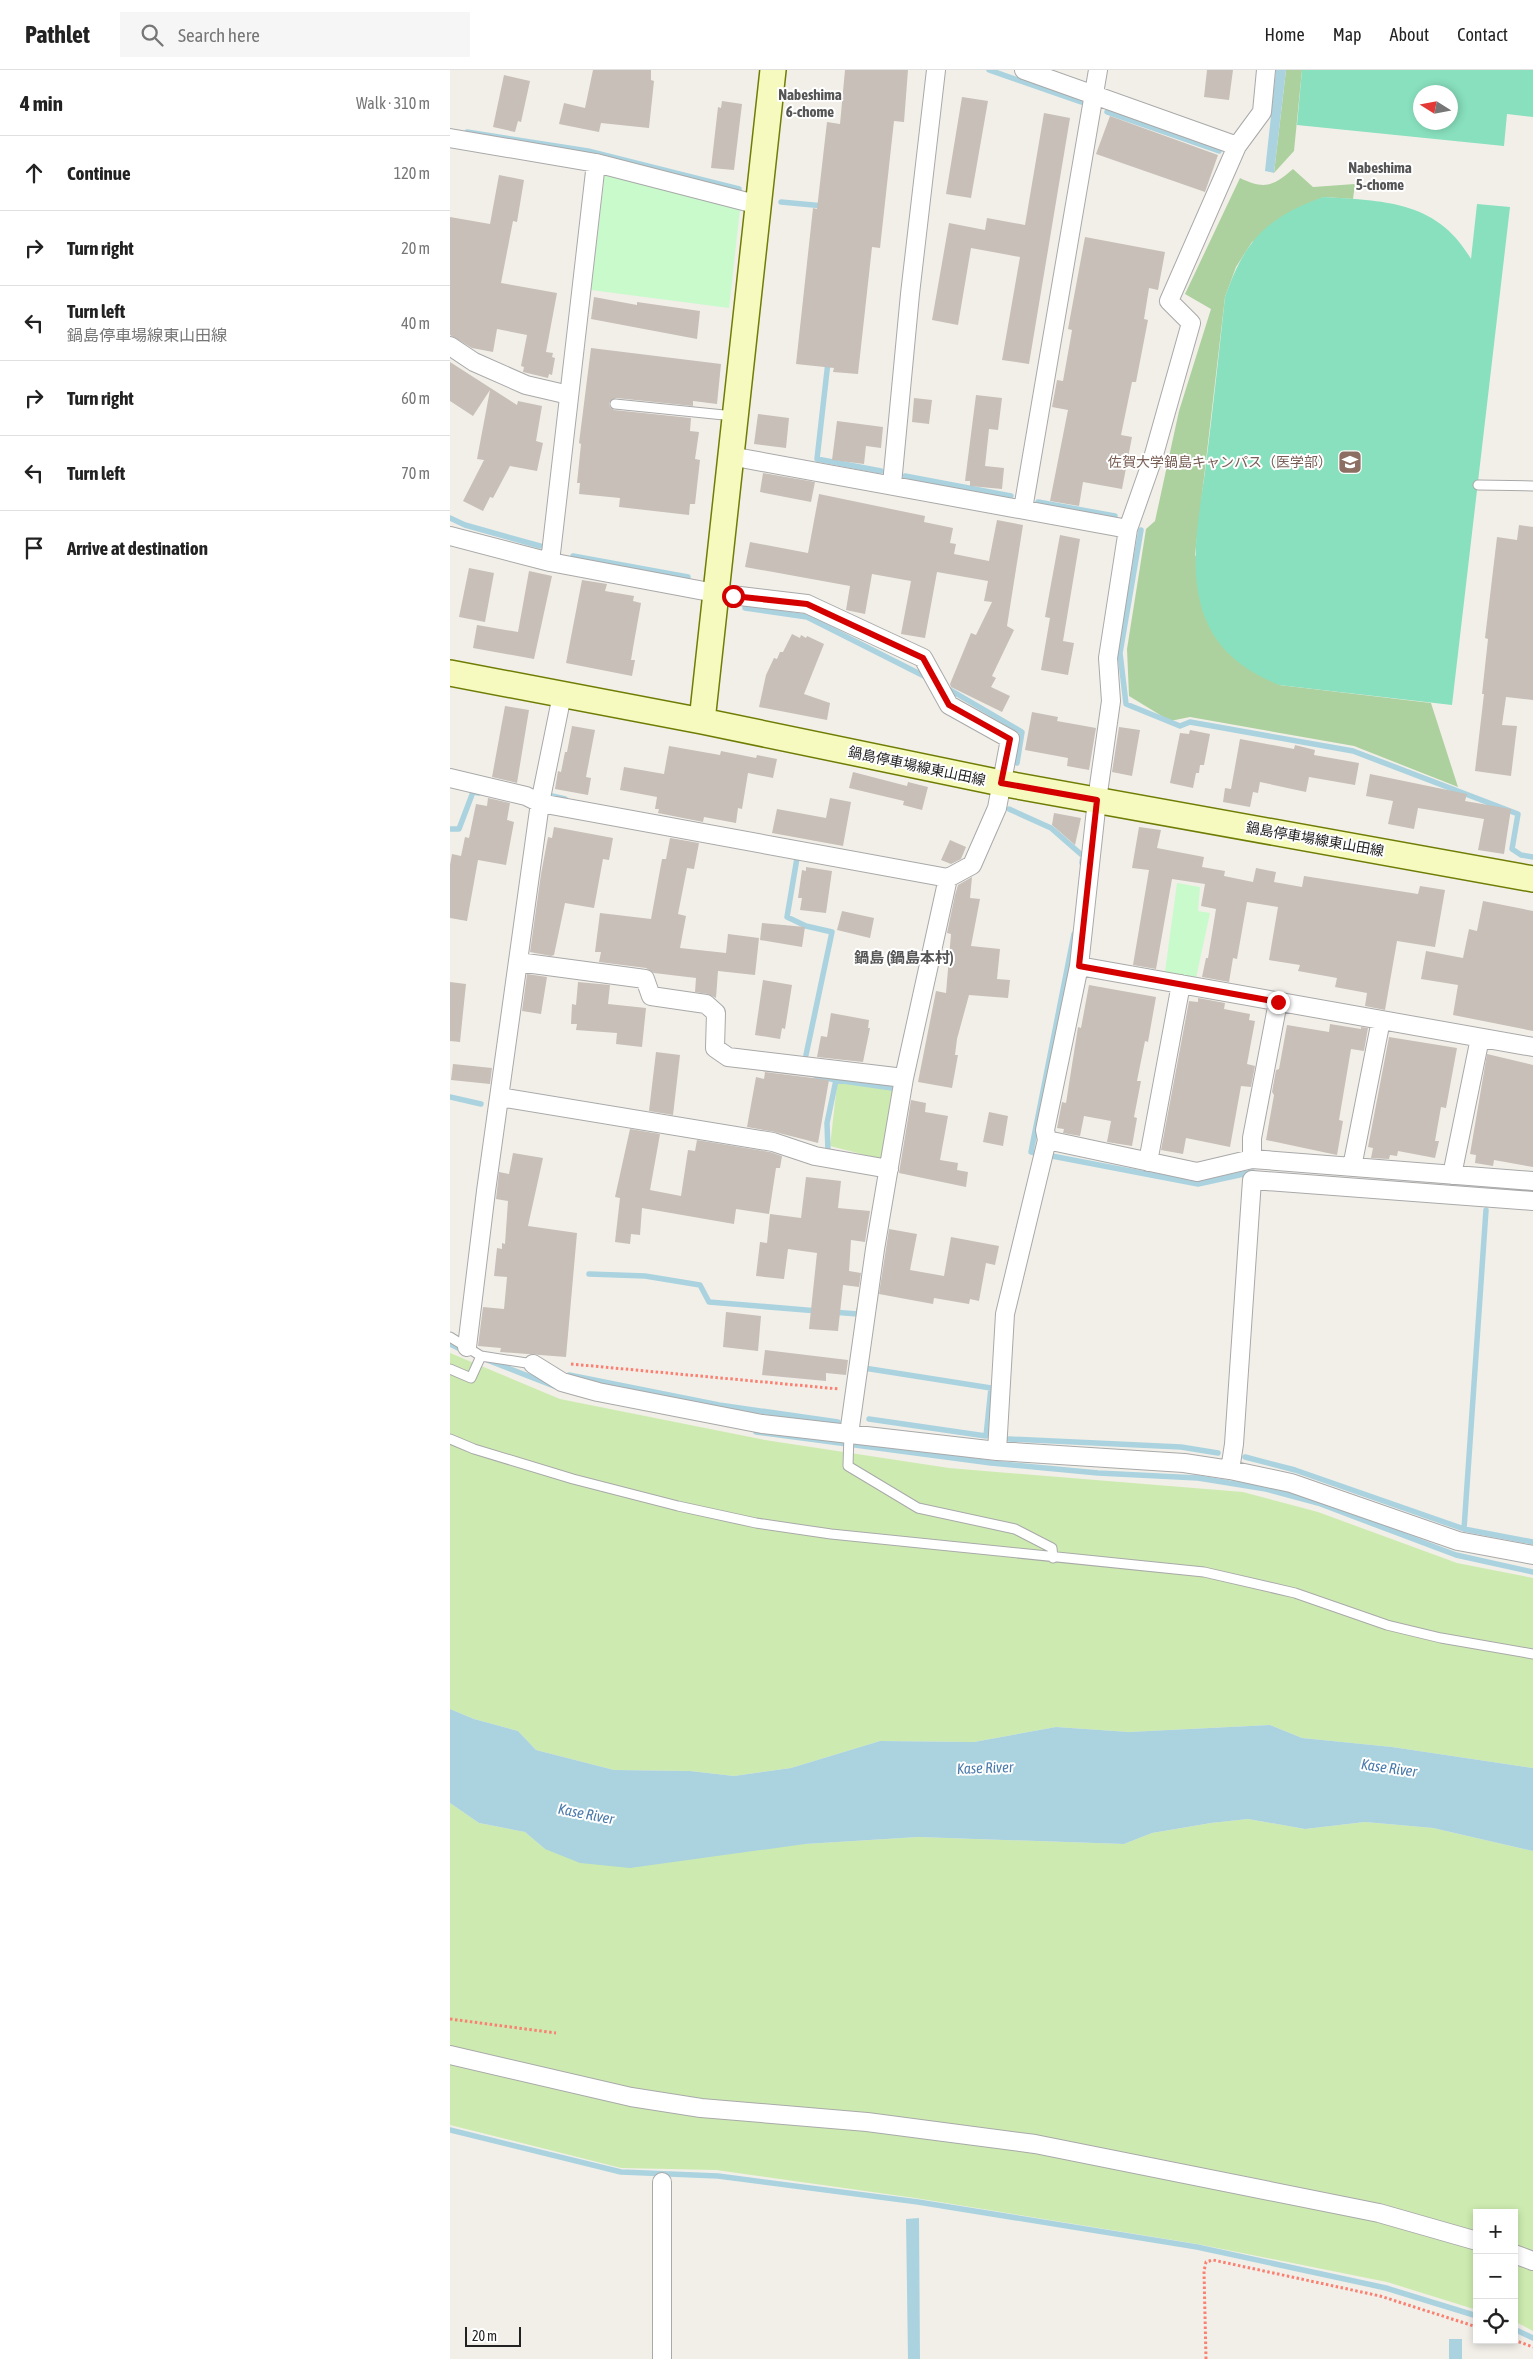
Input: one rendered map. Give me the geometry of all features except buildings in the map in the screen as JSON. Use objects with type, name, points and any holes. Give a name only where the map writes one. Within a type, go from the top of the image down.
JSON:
[{"type":"main road","points":[[702,720],[773,70]]},
{"type":"main road","name":"鍋島停車場線東山田線","points":[[450,672],[562,695],[702,720],[1001,783],[1533,879]]},
{"type":"street","points":[[892,484],[910,294],[936,70]]},
{"type":"street","points":[[1024,70],[1096,94],[1237,146]]},
{"type":"street","points":[[1023,509],[1096,94],[1098,70]]},
{"type":"street","points":[[997,1451],[1005,1314],[1041,1158],[1047,1140],[1045,1130],[1079,966],[1097,800],[1111,701],[1108,658],[1128,528],[1153,458],[1191,323],[1169,301],[1237,146],[1262,112],[1266,70]]},
{"type":"street","points":[[450,138],[596,163],[758,205]]},
{"type":"street","points":[[550,562],[596,163]]},
{"type":"street","points":[[450,346],[474,362],[526,385],[569,395]]},
{"type":"street","points":[[730,456],[1128,528]]},
{"type":"street","points":[[450,536],[550,562],[715,594],[807,604],[923,658],[949,705],[1010,739],[997,808],[972,865],[948,878],[536,797],[450,778]]},
{"type":"street","points":[[474,1352],[486,1191],[518,962],[536,797],[562,695]]},
{"type":"street","points":[[849,1434],[854,1390],[904,1078],[948,878]]},
{"type":"street","points":[[518,962],[645,979],[651,996],[706,1004],[716,1013],[715,1048],[728,1057],[904,1078]]},
{"type":"street","points":[[1079,966],[1533,1047]]},
{"type":"street","points":[[1148,1162],[1181,984]]},
{"type":"street","points":[[1252,1159],[1252,1138],[1278,1002]]},
{"type":"street","points":[[1352,1167],[1381,1020]]},
{"type":"street","points":[[1452,1174],[1480,1038]]},
{"type":"street","points":[[500,1097],[772,1142],[815,1156],[889,1169]]},
{"type":"street","points":[[1047,1140],[1197,1172],[1252,1159],[1533,1181]]},
{"type":"street","points":[[1230,1470],[1234,1444],[1252,1180],[1533,1201]]},
{"type":"street","points":[[533,1364],[562,1382],[598,1392],[762,1424],[997,1451],[1184,1464],[1230,1470],[1291,1483],[1458,1541],[1533,1555]]},
{"type":"street","points":[[450,2055],[631,2098],[700,2108],[867,2122],[1035,2144],[1379,2213],[1473,2240]]},
{"type":"street","points":[[662,2182],[662,2359]]},
{"type":"street","points":[[1518,2255],[1533,2261]]},
{"type":"lane","points":[[615,404],[735,416]]},
{"type":"lane","points":[[1478,485],[1533,486]]},
{"type":"lane","points":[[450,1337],[474,1352],[533,1364]]},
{"type":"lane","points":[[450,1369],[471,1378],[475,1369],[474,1352]]},
{"type":"lane","points":[[849,1434],[848,1466],[918,1508],[1015,1528],[1052,1548],[1053,1558]]},
{"type":"lane","points":[[450,1439],[474,1449],[572,1479],[678,1506],[756,1523],[831,1534],[1204,1572],[1296,1592],[1386,1624],[1441,1638],[1533,1654]]},
{"type":"path","points":[[565,1364],[854,1390]]},
{"type":"path","points":[[450,2019],[556,2033]]},
{"type":"path","points":[[1206,2359],[1204,2271],[1206,2262],[1213,2260],[1380,2296],[1473,2325]]},
{"type":"path","points":[[1518,2341],[1533,2347]]},
{"type":"green space","points":[[1286,70],[1302,70],[1294,151],[1274,173]]},
{"type":"green space","points":[[1302,70],[1533,70],[1533,117],[1507,114],[1504,146],[1297,125]]},
{"type":"green space","points":[[1293,169],[1313,187],[1355,184],[1353,199],[1323,197],[1252,242],[1236,267],[1225,297],[1195,555],[1279,685],[1431,703],[1458,787],[1354,746],[1190,717],[1170,721],[1129,696],[1127,649],[1146,529],[1155,521],[1179,411],[1211,309],[1185,294],[1240,178],[1256,184],[1268,184],[1280,179]]},
{"type":"green space","points":[[605,173],[740,209],[729,308],[591,290]]},
{"type":"green space","points":[[1323,197],[1367,200],[1407,207],[1442,225],[1457,240],[1471,259],[1477,204],[1510,207],[1452,705],[1279,685],[1244,666],[1224,649],[1210,628],[1199,597],[1196,578],[1196,540],[1225,297],[1241,260],[1260,234],[1286,213]]},
{"type":"green space","points":[[1177,883],[1200,887],[1198,911],[1210,913],[1196,978],[1165,972]]},
{"type":"green space","points":[[838,1076],[898,1084],[885,1160],[830,1146]]},
{"type":"green space","points":[[450,1353],[560,1399],[765,1440],[949,1468],[1243,1492],[1318,1512],[1457,1563],[1533,1578],[1533,1768],[1392,1747],[1302,1738],[1270,1725],[1129,1732],[1056,1727],[974,1742],[880,1741],[791,1768],[734,1776],[690,1771],[614,1770],[536,1750],[518,1731],[474,1719],[450,1709]]},
{"type":"green space","points":[[450,1803],[479,1823],[525,1832],[545,1849],[805,1844],[918,1837],[1124,1844],[1152,1833],[1248,1819],[1305,1829],[1365,1822],[1433,1828],[1533,1851],[1533,2331],[1518,2323],[1518,2209],[1473,2209],[1473,2309],[1387,2282],[1197,2244],[915,2198],[716,2170],[621,2168],[450,2125]]},
{"type":"water","points":[[1276,70],[1286,70],[1274,173],[1265,171]]},
{"type":"water","name":"Kase River","points":[[450,1709],[474,1719],[518,1731],[536,1750],[614,1770],[690,1771],[734,1776],[791,1768],[880,1741],[974,1742],[1056,1727],[1129,1732],[1270,1725],[1302,1738],[1392,1747],[1533,1768],[1533,1851],[1433,1828],[1365,1822],[1305,1829],[1248,1819],[1152,1833],[1124,1844],[918,1837],[805,1844],[630,1868],[580,1863],[545,1849],[525,1832],[479,1823],[450,1803]]},
{"type":"water","points":[[919,2218],[920,2359],[908,2359],[906,2219]]},
{"type":"water","points":[[1449,2339],[1462,2339],[1462,2359],[1449,2359]]},
{"type":"waterway","points":[[989,70],[1081,102]]},
{"type":"waterway","points":[[1107,112],[1219,151]]},
{"type":"waterway","points":[[467,132],[588,151],[739,189]]},
{"type":"waterway","points":[[781,202],[824,206]]},
{"type":"waterway","points":[[828,362],[817,459],[881,471]]},
{"type":"waterway","points":[[905,476],[1011,496]]},
{"type":"waterway","points":[[1038,502],[1115,516]]},
{"type":"waterway","points":[[450,518],[465,525],[540,546]]},
{"type":"waterway","points":[[1141,530],[1120,653],[1126,704],[1180,726],[1190,722],[1353,751],[1518,814],[1512,849],[1521,855],[1533,857]]},
{"type":"waterway","points":[[573,556],[688,577]]},
{"type":"waterway","points":[[745,608],[807,617],[928,678]]},
{"type":"waterway","points":[[945,687],[1022,732],[1017,763]]},
{"type":"waterway","points":[[450,829],[459,829],[473,792],[479,793]]},
{"type":"waterway","points":[[545,797],[552,796],[565,799]]},
{"type":"waterway","points":[[1009,809],[1051,828],[1083,856],[1082,863]]},
{"type":"waterway","points":[[797,858],[787,917],[806,926],[832,932],[806,1055]]},
{"type":"waterway","points":[[1074,934],[1031,1152],[1198,1184],[1253,1172]]},
{"type":"waterway","points":[[816,1076],[836,1080],[827,1123],[828,1151],[833,1152]]},
{"type":"waterway","points":[[836,1080],[892,1088]]},
{"type":"waterway","points":[[450,1097],[481,1104]]},
{"type":"waterway","points":[[1464,1529],[1486,1210]]},
{"type":"waterway","points":[[589,1274],[645,1276],[700,1285],[709,1302],[818,1311]]},
{"type":"waterway","points":[[832,1312],[858,1314],[859,1309]]},
{"type":"waterway","points":[[450,1344],[464,1351]]},
{"type":"waterway","points":[[482,1358],[559,1388]]},
{"type":"waterway","points":[[864,1366],[864,1368],[991,1388],[986,1436],[869,1419]]},
{"type":"waterway","points":[[569,1375],[719,1405],[838,1422]]},
{"type":"waterway","points":[[756,1432],[991,1463],[1098,1473],[1198,1478],[1266,1489],[1318,1503],[1456,1555],[1533,1572]]},
{"type":"waterway","points":[[1009,1439],[1181,1447],[1218,1453]]},
{"type":"waterway","points":[[1245,1457],[1295,1470],[1464,1529],[1533,1542]]},
{"type":"waterway","points":[[450,2130],[621,2172],[718,2176],[918,2202],[1197,2247],[1386,2288],[1473,2315]]},
{"type":"waterway","points":[[1518,2331],[1533,2338]]},
{"type":"place","name":"佐賀大学鍋島キャンパス（医学部）","points":[[1350,462]]},
{"type":"district","name":"Nabeshima 6-chome","points":[[810,104]]},
{"type":"district","name":"Nabeshima 5-chome","points":[[1380,176]]},
{"type":"district","name":"鍋島 (鍋島本村)","points":[[904,958]]},
{"type":"route","points":[[733,596],[807,604],[923,658],[949,705],[1010,739],[1001,783],[1097,800],[1079,966],[1278,1002]]}]
